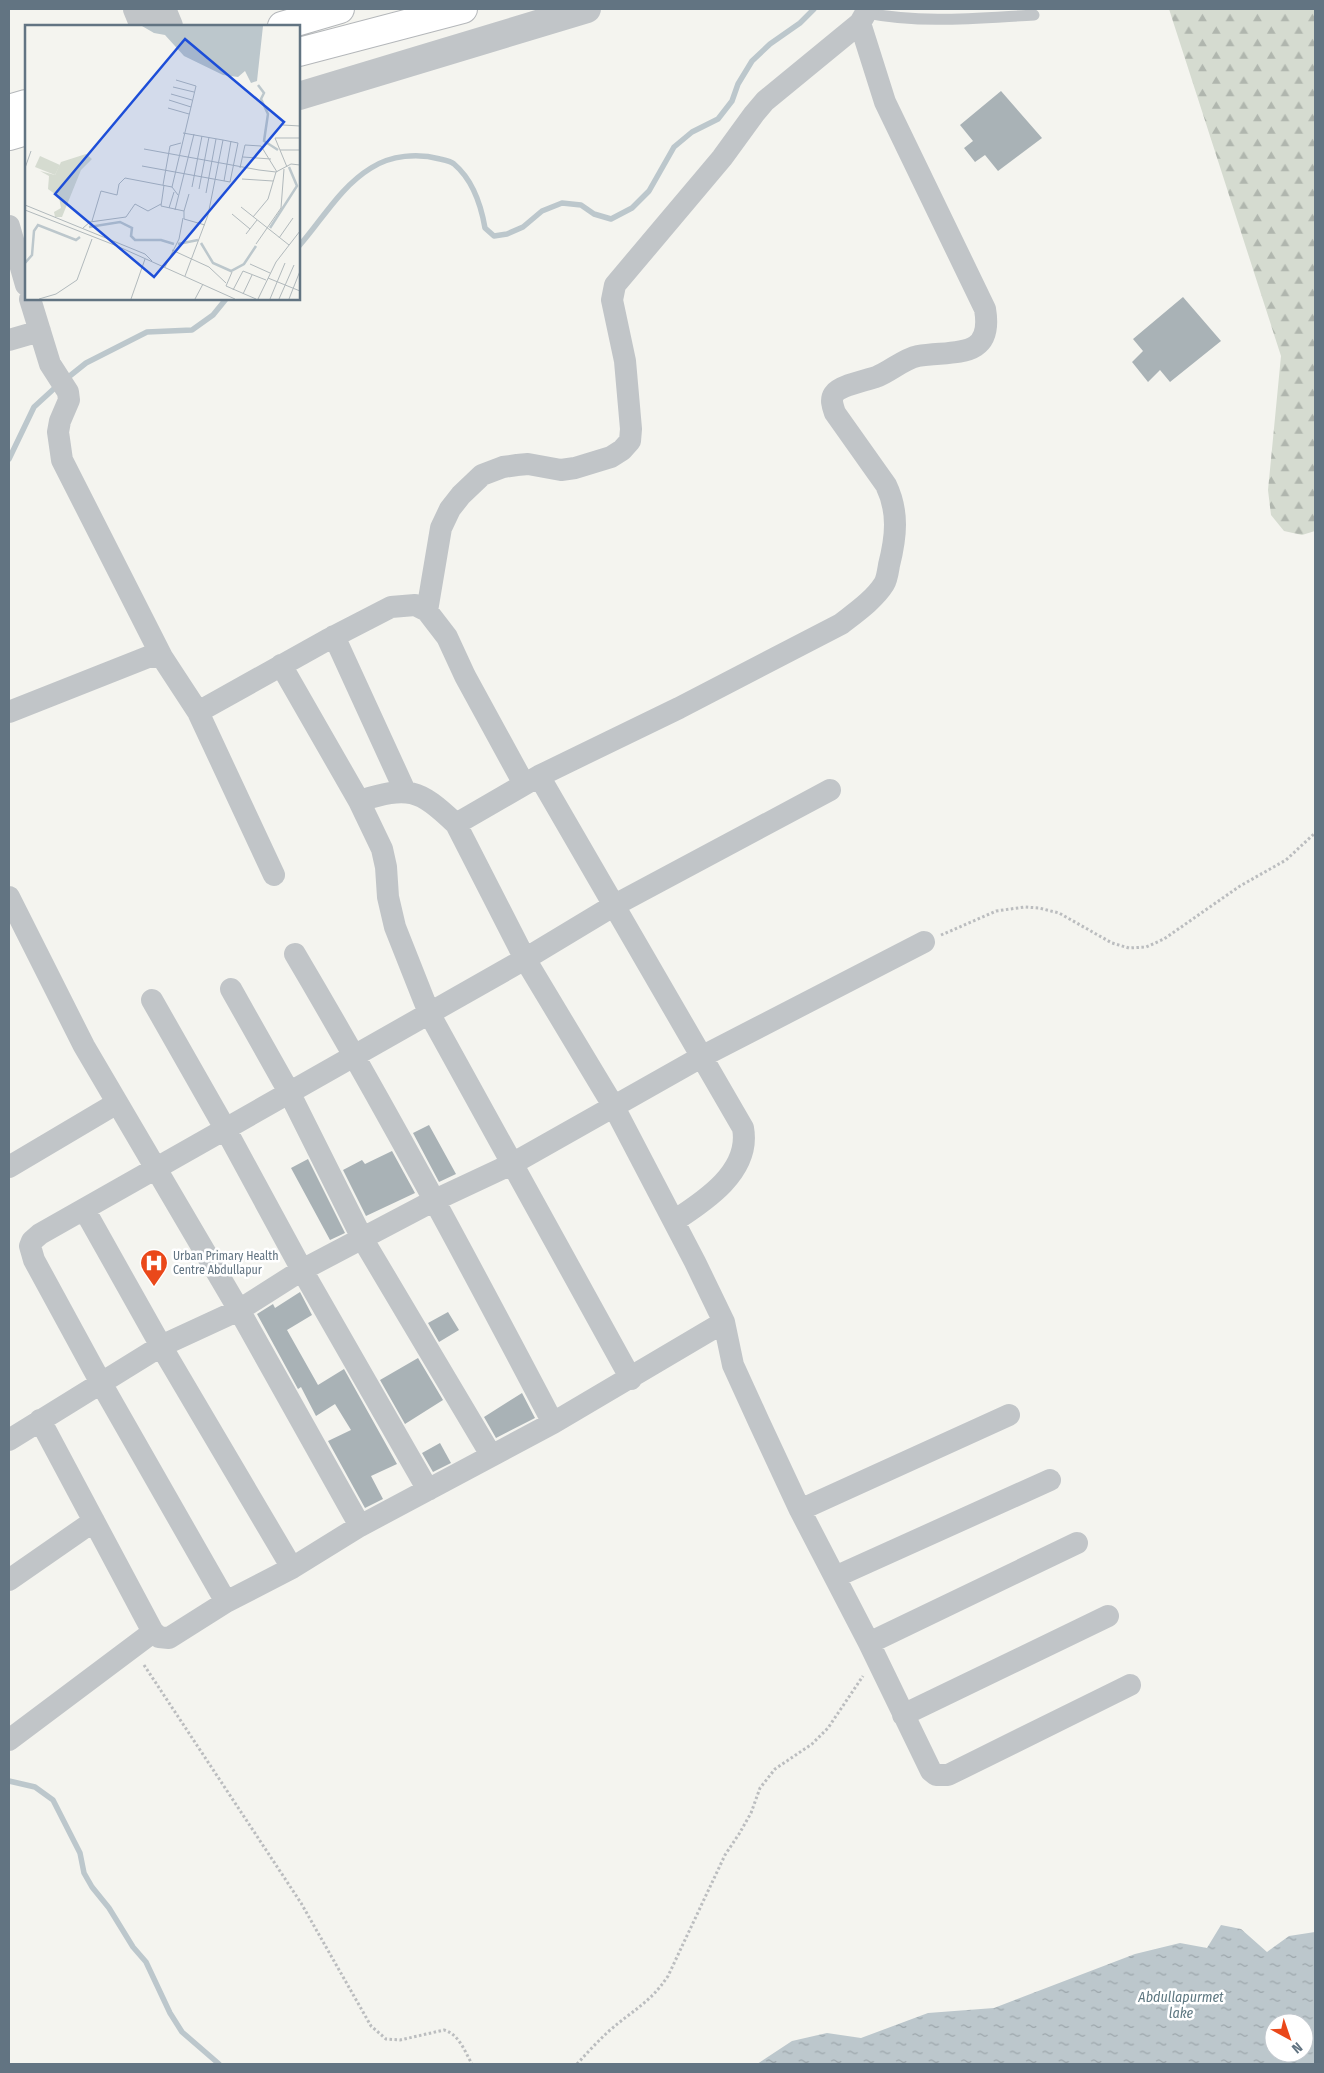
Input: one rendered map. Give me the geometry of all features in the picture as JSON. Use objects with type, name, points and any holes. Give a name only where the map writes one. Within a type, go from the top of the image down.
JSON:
[{"type":"highway","points":[[285,25],[340,9]]},
{"type":"highway","points":[[300,52],[463,9]]},
{"type":"highway","points":[[9,109],[25,104]]},
{"type":"highway","points":[[9,136],[25,131]]},
{"type":"street","points":[[137,9],[144,25]]},
{"type":"street","points":[[162,9],[169,25]]},
{"type":"street","points":[[300,96],[587,9]]},
{"type":"street","points":[[427,611],[441,528],[450,509],[461,495],[482,475],[503,467],[528,464],[561,470],[575,468],[611,457],[622,450],[630,441],[631,429],[624,361],[612,300],[615,285],[722,158],[765,101],[865,15],[885,102],[985,308],[988,323],[985,336],[976,345],[964,352],[910,359],[882,375],[840,388],[833,394],[832,401],[836,412],[886,485],[892,497],[896,513],[894,545],[884,584],[864,606],[841,624],[679,708],[531,780],[456,824]]},
{"type":"street","points":[[9,226],[25,282]]},
{"type":"street","points":[[30,300],[50,364],[62,383],[69,400],[60,421],[58,432],[62,460],[162,657],[198,712],[274,875]]},
{"type":"street","points":[[9,340],[40,331]]},
{"type":"street","points":[[198,712],[334,636],[391,607],[415,605],[427,611],[447,637],[465,676],[613,906],[703,1056],[743,1128],[745,1140],[743,1151],[735,1168],[717,1190],[674,1221]]},
{"type":"street","points":[[334,636],[405,791]]},
{"type":"street","points":[[9,712],[148,657],[162,657]]},
{"type":"street","points":[[281,666],[359,801],[382,849],[386,867],[388,897],[395,927],[429,1013],[631,1379]]},
{"type":"street","points":[[226,1602],[101,1383],[30,1252],[32,1241],[40,1234],[525,959],[613,906],[830,790]]},
{"type":"street","points":[[359,801],[381,794],[405,791],[423,796],[438,806],[456,824],[525,959],[614,1107],[674,1221],[724,1322],[733,1365],[800,1510],[872,1650],[930,1771],[943,1776],[1130,1685]]},
{"type":"street","points":[[9,897],[84,1046],[239,1310],[360,1526]]},
{"type":"street","points":[[9,1440],[161,1346],[239,1310],[302,1270],[435,1200],[512,1164],[703,1056],[924,942]]},
{"type":"street","points":[[295,954],[435,1200],[553,1423]]},
{"type":"street","points":[[231,989],[289,1092],[362,1238],[491,1455]]},
{"type":"street","points":[[152,1000],[226,1130],[302,1270],[428,1490]]},
{"type":"street","points":[[9,1167],[117,1103]]},
{"type":"street","points":[[84,1209],[161,1346],[292,1568]]},
{"type":"street","points":[[40,1420],[153,1632],[159,1637],[169,1638],[226,1602],[292,1568],[360,1526],[631,1379],[724,1322]]},
{"type":"street","points":[[800,1510],[1009,1415]]},
{"type":"street","points":[[835,1578],[1050,1480]]},
{"type":"street","points":[[9,1580],[94,1521]]},
{"type":"street","points":[[872,1650],[1077,1542]]},
{"type":"street","points":[[903,1715],[1108,1616]]},
{"type":"street","points":[[9,1740],[153,1632]]},
{"type":"lane","points":[[865,15],[894,19],[931,20],[982,13],[1034,15]]},
{"type":"path","points":[[924,942],[996,911],[1026,907],[1059,912],[1112,943],[1129,948],[1146,947],[1164,939],[1240,886],[1286,860],[1315,833]]},
{"type":"path","points":[[132,1648],[301,1903],[371,2026],[386,2039],[400,2040],[444,2030],[451,2032],[472,2064]]},
{"type":"path","points":[[577,2064],[608,2032],[645,2004],[657,1992],[668,1976],[725,1855],[751,1813],[760,1788],[775,1768],[812,1744],[828,1728],[872,1650]]},
{"type":"green space","points":[[1169,9],[1315,9],[1315,531],[1302,535],[1284,531],[1271,515],[1268,490],[1281,356]]},
{"type":"water","name":"Abdullapurmet lake","points":[[1221,1925],[1241,1929],[1267,1952],[1289,1936],[1315,1932],[1315,2064],[757,2064],[792,2041],[827,2033],[861,2038],[928,2013],[994,2008],[1135,1954],[1180,1943],[1207,1948]]},
{"type":"building","points":[[1001,91],[1042,138],[998,171],[985,155],[975,162],[964,148],[973,141],[960,125]]},
{"type":"building","points":[[1183,297],[1221,341],[1170,382],[1160,370],[1148,382],[1132,362],[1143,351],[1133,339]]},
{"type":"building","points":[[429,1125],[456,1174],[439,1182],[413,1133]]},
{"type":"building","points":[[392,1151],[415,1193],[366,1216],[343,1170],[362,1160],[365,1164]]},
{"type":"building","points":[[308,1159],[345,1233],[330,1240],[291,1168]]},
{"type":"building","points":[[300,1292],[312,1315],[287,1330],[318,1385],[344,1369],[397,1464],[371,1476],[383,1499],[365,1508],[328,1441],[351,1430],[335,1404],[316,1416],[301,1387],[298,1389],[257,1314],[273,1304],[275,1308]]},
{"type":"building","points":[[448,1312],[459,1330],[439,1342],[428,1323]]},
{"type":"building","points":[[418,1358],[443,1400],[405,1424],[380,1380]]},
{"type":"building","points":[[522,1393],[535,1418],[496,1438],[484,1417]]},
{"type":"building","points":[[440,1443],[451,1463],[433,1472],[422,1453]]},
{"type":"waterway","points":[[300,245],[341,194],[360,176],[387,160],[405,156],[432,157],[451,162],[461,170],[475,193],[485,228],[494,236],[507,234],[523,227],[542,211],[562,203],[581,205],[594,214],[611,219],[632,208],[649,191],[674,147],[692,132],[718,119],[732,101],[738,84],[752,61],[770,44],[800,23],[814,9]]},
{"type":"waterway","points":[[66,379],[86,363],[147,332],[192,330],[213,315],[225,300]]},
{"type":"waterway","points":[[9,459],[34,407],[58,385]]},
{"type":"waterway","points":[[9,1781],[35,1787],[53,1800],[80,1853],[84,1873],[92,1887],[109,1908],[133,1947],[146,1962],[170,2013],[182,2032],[219,2064]]},
{"type":"place","name":"Urban Primary Health Centre Abdullapur","points":[[154,1287]]}]
